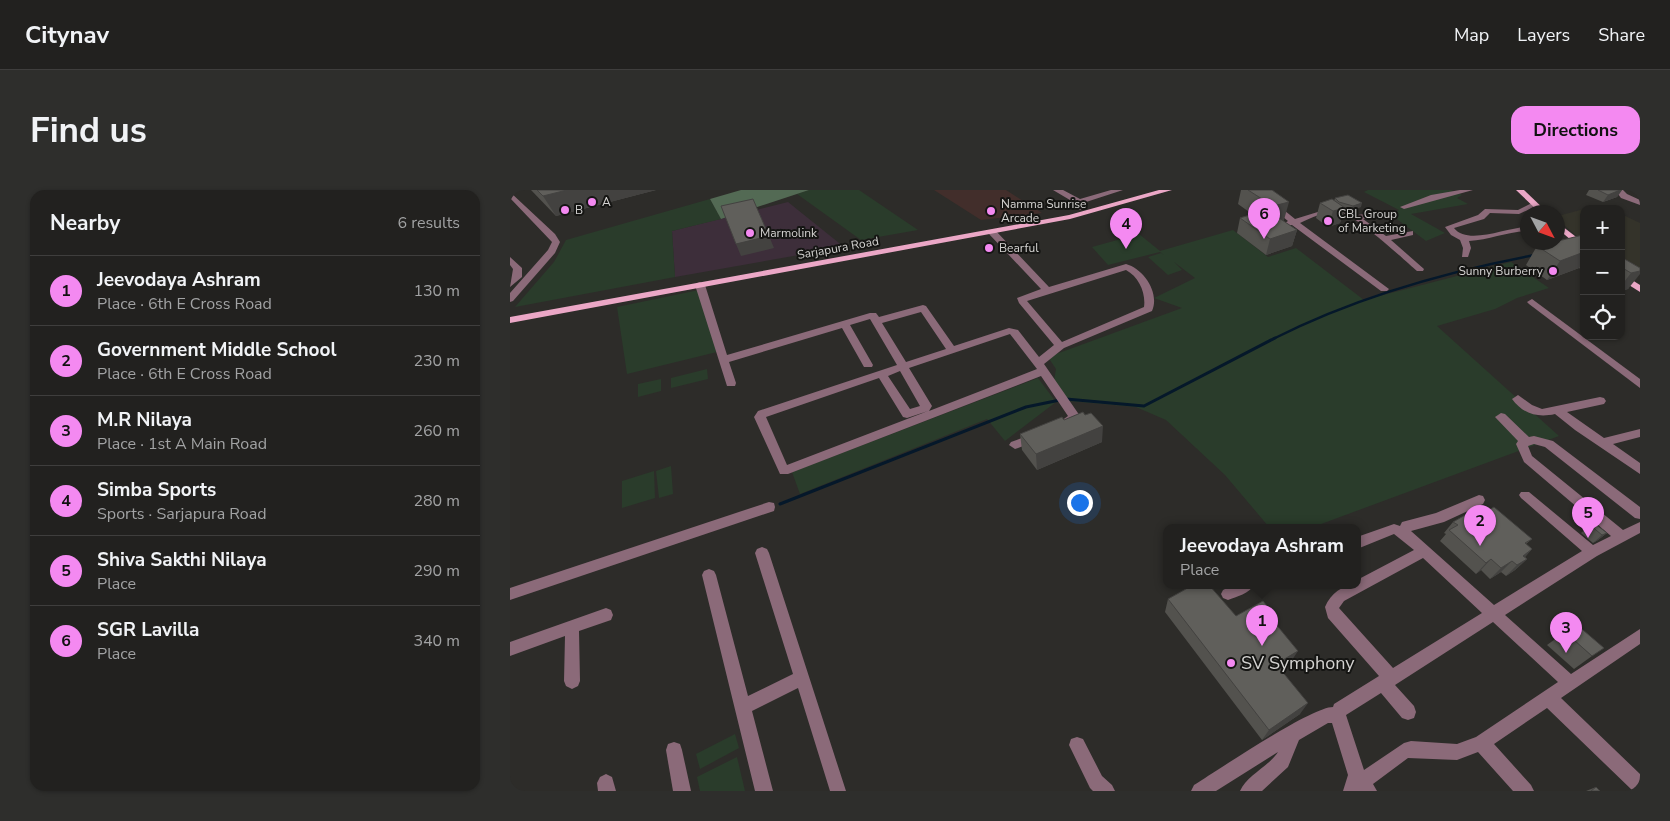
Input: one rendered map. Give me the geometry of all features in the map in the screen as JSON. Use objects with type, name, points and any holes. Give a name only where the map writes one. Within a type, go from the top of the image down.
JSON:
[{"type":"main road","name":"Sarjapura Road","points":[[510,320],[1145,190]]},
{"type":"main road","name":"Sarjapura Road","points":[[510,312],[700,285],[992,232],[1095,212],[1168,190]]},
{"type":"main road","points":[[1520,190],[1535,205]]},
{"type":"main road","points":[[1565,231],[1580,244]]},
{"type":"main road","points":[[1625,279],[1640,289]]},
{"type":"street","points":[[1057,190],[1079,205],[1119,190]]},
{"type":"street","points":[[1254,190],[1384,288]]},
{"type":"street","points":[[1404,208],[1434,197],[1469,190]]},
{"type":"street","points":[[1619,190],[1624,196],[1640,203]]},
{"type":"street","points":[[510,194],[556,242],[555,248],[510,299]]},
{"type":"street","points":[[1281,226],[1338,209],[1356,218],[1420,269]]},
{"type":"street","points":[[1520,212],[1488,211],[1481,217],[1450,225],[1449,230],[1464,238],[1491,236],[1520,229]]},
{"type":"street","points":[[1356,218],[1381,214]]},
{"type":"street","points":[[992,232],[1047,290]]},
{"type":"street","points":[[1384,239],[1410,233]]},
{"type":"street","points":[[1464,238],[1467,248],[1465,255]]},
{"type":"street","points":[[510,260],[518,268],[517,277],[510,284]]},
{"type":"street","points":[[1015,446],[1073,418],[1073,414],[1054,390],[1040,367],[1011,330],[761,416],[784,471],[1040,367],[1060,346],[1145,311],[1151,303],[1140,276],[1133,269],[1126,266],[1025,296],[1022,301],[1060,346]]},
{"type":"street","points":[[700,285],[730,383]]},
{"type":"street","points":[[1532,302],[1640,384]]},
{"type":"street","points":[[877,321],[923,308],[952,350]]},
{"type":"street","points":[[723,360],[873,315],[902,368],[926,406],[925,408],[908,414],[882,375]]},
{"type":"street","points":[[844,323],[868,365]]},
{"type":"street","points":[[1518,398],[1528,408],[1537,412],[1558,410],[1600,401]]},
{"type":"street","points":[[1558,410],[1640,469]]},
{"type":"street","points":[[1501,417],[1527,442]]},
{"type":"street","points":[[1602,443],[1640,433]]},
{"type":"street","points":[[1622,537],[1528,459],[1522,444],[1539,440],[1554,447],[1640,514]]},
{"type":"street","points":[[1525,495],[1592,552]]},
{"type":"street","points":[[1403,532],[1407,526],[1439,518],[1479,500]]},
{"type":"street","points":[[510,594],[769,507]]},
{"type":"street","points":[[1640,527],[1592,552],[1340,710],[1338,715],[1360,785],[1404,751],[1411,749],[1457,752],[1481,743],[1640,636]]},
{"type":"street","points":[[1361,541],[1394,529],[1403,532],[1570,683]]},
{"type":"street","points":[[1361,585],[1424,551]]},
{"type":"street","points":[[762,553],[838,789]]},
{"type":"street","points":[[709,575],[764,791]]},
{"type":"street","points":[[1228,594],[1239,589]]},
{"type":"street","points":[[1354,589],[1339,597],[1332,606],[1333,612],[1387,680],[1408,712]]},
{"type":"street","points":[[510,649],[606,615]]},
{"type":"street","points":[[572,627],[572,681]]},
{"type":"street","points":[[743,707],[802,678]]},
{"type":"street","points":[[1549,698],[1637,777]]},
{"type":"street","points":[[1200,791],[1326,715],[1338,715]]},
{"type":"street","points":[[1249,791],[1280,765],[1288,753],[1292,735]]},
{"type":"street","points":[[1481,743],[1525,791]]},
{"type":"street","points":[[1077,745],[1096,782],[1106,791]]},
{"type":"street","points":[[674,750],[682,791]]},
{"type":"shaded area","points":[[934,190],[1006,190],[1042,213],[981,220]]},
{"type":"shaded area","points":[[788,202],[844,247],[675,277],[672,231]]},
{"type":"shaded area","points":[[1580,210],[1580,239],[1565,226],[1565,214]]},
{"type":"shaded area","points":[[1625,216],[1640,223],[1640,268],[1625,269]]},
{"type":"green space","points":[[741,190],[809,190],[721,219],[710,199]]},
{"type":"green space","points":[[809,190],[859,190],[918,230],[861,240],[797,194]]},
{"type":"green space","points":[[1368,190],[1451,190],[1462,195],[1457,198],[1468,204],[1411,214],[1445,233],[1426,241],[1390,214],[1399,210],[1364,192]]},
{"type":"green space","points":[[710,199],[721,219],[672,231],[675,277],[515,307],[554,262],[566,240]]},
{"type":"green space","points":[[1233,230],[1268,257],[1296,248],[1364,300],[1511,262],[1549,288],[1517,298],[1495,309],[1437,326],[1559,436],[1321,524],[1266,524],[1225,475],[1166,420],[1136,407],[1069,401],[1054,381],[1056,369],[1048,357],[1182,308],[1154,298],[1195,278],[1174,262],[1182,270],[1168,275],[1148,257],[1161,253],[1164,255],[1160,252],[1108,265],[1092,247],[1139,234],[1160,251]]},
{"type":"green space","points":[[699,290],[717,352],[627,374],[617,307]]},
{"type":"green space","points":[[707,369],[708,379],[671,388],[671,378]]},
{"type":"green space","points":[[1038,378],[1056,402],[1005,441],[987,419],[800,494],[792,472]]},
{"type":"green space","points":[[661,379],[661,391],[638,397],[638,384]]},
{"type":"green space","points":[[671,466],[673,494],[659,498],[656,471]]},
{"type":"green space","points":[[654,471],[655,498],[622,508],[622,481]]},
{"type":"green space","points":[[735,734],[739,748],[700,769],[696,754]]},
{"type":"green space","points":[[737,757],[745,791],[700,791],[697,777]]},
{"type":"building","points":[[537,190],[567,190],[543,196]]},
{"type":"building","points":[[1248,190],[1272,190],[1289,202],[1273,206]]},
{"type":"building","points":[[1598,190],[1620,190],[1608,195]]},
{"type":"building","points":[[1348,195],[1362,203],[1353,206],[1339,202],[1335,198]]},
{"type":"building","name":"Marmolink","points":[[753,199],[769,236],[736,244],[721,206]]},
{"type":"building","points":[[1332,199],[1345,208],[1333,211],[1320,203]]},
{"type":"building","points":[[1266,210],[1269,211],[1270,217],[1276,216],[1297,230],[1270,239],[1240,218]]},
{"type":"building","points":[[1580,236],[1580,254],[1560,261],[1543,250],[1565,250],[1565,239]]},
{"type":"building","points":[[1625,259],[1640,268],[1640,271],[1631,273],[1625,269]]},
{"type":"building","points":[[1083,412],[1085,415],[1091,413],[1103,426],[1036,454],[1020,434],[1062,417],[1064,420]]},
{"type":"building","points":[[1481,506],[1487,511],[1494,507],[1532,539],[1525,543],[1532,549],[1523,556],[1527,559],[1517,565],[1512,561],[1501,568],[1491,559],[1486,563],[1449,530],[1458,525],[1453,522]]},
{"type":"building","points":[[1594,523],[1607,533],[1602,535],[1590,525]]},
{"type":"building","points":[[1186,589],[1212,589],[1236,616],[1263,601],[1274,615],[1270,617],[1298,651],[1276,664],[1308,703],[1269,730],[1168,599]]},
{"type":"building","points":[[1576,624],[1604,648],[1592,656],[1565,632]]},
{"type":"building","points":[[1596,787],[1600,791],[1591,791]]},
{"type":"waterway","points":[[1274,338],[1368,298],[1467,269],[1535,255]]},
{"type":"waterway","points":[[1066,399],[1144,406],[1274,338]]},
{"type":"waterway","points":[[780,504],[1026,407],[1060,400]]},
{"type":"place","name":"A","points":[[592,202]]},
{"type":"place","name":"B","points":[[565,210]]},
{"type":"place","name":"Namma Sunrise Arcade","points":[[991,211]]},
{"type":"place","name":"CBL Group of Marketing","points":[[1328,221]]},
{"type":"place","name":"Marmolink","points":[[750,233]]},
{"type":"place","name":"SGR Lavilla","points":[[1264,239]]},
{"type":"place","name":"Bearful","points":[[989,248]]},
{"type":"place","name":"Simba Sports","points":[[1126,249]]},
{"type":"place","name":"Sunny Burberry","points":[[1553,271]]},
{"type":"place","name":"Shiva Sakthi Nilaya","points":[[1588,538]]},
{"type":"place","name":"Government Middle School","points":[[1480,546]]},
{"type":"place","name":"Jeevodaya Ashram","points":[[1262,646]]},
{"type":"place","name":"M.R Nilaya","points":[[1566,653]]},
{"type":"place","name":"SV Symphony","points":[[1231,663]]}]
